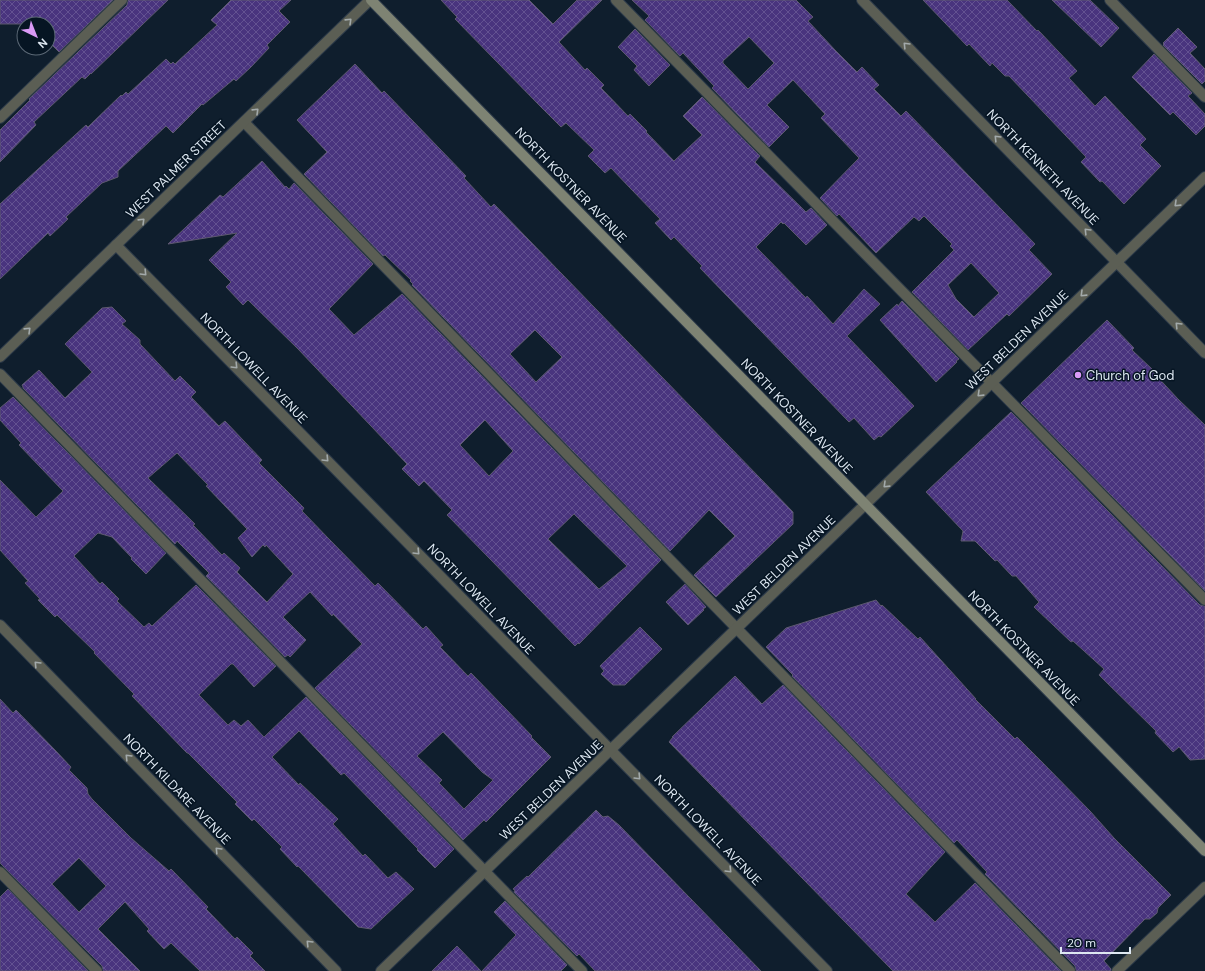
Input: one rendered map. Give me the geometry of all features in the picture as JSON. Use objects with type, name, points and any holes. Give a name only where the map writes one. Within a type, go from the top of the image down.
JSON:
[{"type":"street","points":[[0,118],[122,0]]},
{"type":"street","name":"WEST PALMER STREET","points":[[0,357],[371,0]]},
{"type":"street","name":"NORTH KOSTNER AVENUE","points":[[371,0],[1205,851]]},
{"type":"street","points":[[616,0],[1205,600]]},
{"type":"street","name":"NORTH KENNETH AVENUE","points":[[862,0],[1205,353]]},
{"type":"street","points":[[1110,0],[1205,97]]},
{"type":"street","points":[[244,122],[1070,971]]},
{"type":"street","name":"WEST BELDEN AVENUE","points":[[381,971],[1205,177]]},
{"type":"street","name":"NORTH LOWELL AVENUE","points":[[116,245],[827,971]]},
{"type":"street","points":[[0,374],[582,971]]},
{"type":"street","name":"NORTH KILDARE AVENUE","points":[[0,626],[336,971]]},
{"type":"street","points":[[0,872],[97,971]]},
{"type":"street","points":[[1117,971],[1205,887]]},
{"type":"building","points":[[0,0],[113,0],[59,52],[56,49],[56,16],[16,16],[16,24],[0,24]]},
{"type":"building","points":[[128,0],[168,0],[91,74],[85,79],[82,77],[34,122],[36,125],[0,162],[0,130],[30,100],[29,99],[127,5]]},
{"type":"building","points":[[231,0],[291,0],[279,11],[290,22],[267,45],[269,48],[236,81],[234,79],[203,105],[202,104],[173,133],[166,126],[118,171],[118,177],[102,183],[66,217],[68,219],[50,236],[48,233],[0,279],[0,204],[86,125],[88,127],[121,95],[122,96],[126,92],[128,94],[166,59],[171,64],[173,62],[175,64],[217,25],[211,20]]},
{"type":"building","points":[[441,0],[529,0],[553,24],[577,0],[602,0],[559,42],[585,70],[587,68],[604,85],[601,88],[628,116],[630,114],[647,131],[646,132],[674,161],[702,135],[683,116],[702,97],[760,156],[755,162],[806,212],[811,208],[827,225],[806,245],[784,223],[783,224],[781,222],[756,247],[806,298],[807,296],[833,324],[864,289],[880,304],[847,336],[914,406],[881,437],[879,436],[874,440],[854,418],[849,422],[700,268],[702,266],[674,237],[671,240],[655,223],[660,219],[611,168],[605,173],[588,156],[594,150],[566,123],[561,127],[455,19],[457,17]]},
{"type":"building","points":[[632,0],[796,0],[813,17],[808,21],[835,50],[857,72],[862,67],[879,85],[874,89],[901,116],[906,111],[1035,244],[1029,250],[1052,274],[1009,316],[1007,314],[968,350],[912,292],[954,250],[950,246],[952,244],[924,216],[919,221],[914,217],[876,253],[839,214],[837,216],[820,198],[859,158],[821,118],[825,114],[793,80],[767,105],[789,127],[769,147],[712,88],[714,86],[683,53],[680,56],[645,20],[649,16]],"holes":[[[749,37],[774,63],[748,89],[723,63],[723,61]],[[971,263],[999,293],[974,317],[956,299],[948,285]]]},
{"type":"building","points":[[923,0],[1007,0],[1077,71],[1069,78],[1095,106],[1105,96],[1146,139],[1140,145],[1161,166],[1124,204],[1081,162],[1086,157],[1009,76],[1005,76],[992,63],[990,66],[969,44],[967,46]]},
{"type":"building","points":[[1052,0],[1090,0],[1119,28],[1101,47]]},
{"type":"building","points":[[1178,28],[1197,47],[1190,53],[1205,69],[1205,81],[1202,84],[1163,45],[1163,43]]},
{"type":"building","points":[[635,29],[670,65],[649,86],[634,70],[637,66],[618,47]]},
{"type":"building","points":[[1154,54],[1192,93],[1188,96],[1205,114],[1205,126],[1196,135],[1173,112],[1170,115],[1132,77]]},
{"type":"building","points":[[355,64],[382,93],[384,91],[466,176],[464,178],[491,207],[494,204],[793,512],[793,524],[716,597],[694,575],[735,536],[709,510],[670,551],[412,285],[411,280],[385,255],[383,256],[304,174],[327,152],[297,120]],"holes":[[[535,330],[562,357],[536,382],[510,354]]]},
{"type":"building","points":[[262,161],[285,187],[286,186],[289,189],[294,183],[373,264],[329,309],[354,335],[402,294],[661,560],[579,644],[578,643],[575,646],[447,515],[452,510],[424,481],[419,486],[402,469],[407,464],[298,349],[248,300],[243,305],[226,287],[231,282],[209,260],[237,233],[168,244],[220,195],[223,197]],"holes":[[[485,420],[513,451],[489,476],[460,445]],[[574,514],[627,566],[599,589],[548,539]]]},
{"type":"building","points":[[902,301],[959,359],[936,382],[880,320]]},
{"type":"building","points":[[112,307],[126,321],[122,324],[140,340],[140,344],[175,381],[180,376],[196,392],[191,397],[219,426],[225,421],[262,460],[259,463],[304,508],[302,511],[329,539],[375,586],[378,583],[423,629],[426,626],[443,645],[440,647],[468,676],[471,673],[551,757],[486,822],[484,820],[463,840],[315,688],[362,644],[333,614],[332,616],[310,592],[283,617],[306,640],[290,657],[288,655],[285,657],[206,576],[209,573],[177,541],[175,544],[23,388],[22,385],[39,370],[65,398],[92,372],[65,344],[102,308]],"holes":[[[177,453],[247,529],[238,538],[252,557],[263,545],[265,547],[266,545],[293,574],[267,602],[237,572],[240,568],[224,553],[222,555],[193,525],[195,524],[148,478]],[[443,732],[482,772],[493,780],[464,809],[439,783],[442,780],[417,756]]]},
{"type":"building","points":[[1107,320],[1134,348],[1132,350],[1153,370],[1152,371],[1178,399],[1205,425],[1205,591],[1021,403]]},
{"type":"building","points":[[13,397],[166,553],[146,574],[112,537],[98,533],[74,556],[100,584],[102,582],[119,599],[117,601],[144,627],[149,623],[152,626],[196,585],[276,666],[254,687],[233,664],[231,664],[199,695],[228,725],[234,720],[241,726],[248,720],[264,737],[306,697],[454,849],[435,868],[344,773],[341,775],[299,731],[272,757],[299,785],[300,783],[338,819],[333,824],[363,856],[365,854],[388,878],[396,872],[414,889],[371,929],[358,927],[298,866],[297,867],[280,849],[282,847],[254,819],[252,821],[235,804],[237,802],[132,696],[134,694],[94,653],[95,652],[57,615],[55,617],[38,600],[40,599],[25,583],[28,581],[0,550],[0,480],[36,517],[63,491],[19,445],[21,443],[0,420],[0,408]]},
{"type":"building","points":[[1011,412],[1200,605],[1205,606],[1205,759],[1190,760],[1179,747],[1173,752],[1155,733],[1156,731],[1099,675],[1104,669],[1073,641],[1071,642],[1034,607],[1039,602],[1016,576],[1012,576],[997,560],[995,561],[975,541],[961,541],[963,531],[926,492]]},
{"type":"building","points":[[685,584],[706,607],[688,625],[666,602]]},
{"type":"building","points":[[876,600],[918,639],[920,637],[975,699],[1015,739],[1017,737],[1041,761],[1114,838],[1171,895],[1158,908],[1157,913],[1150,919],[1145,919],[1104,961],[1111,971],[1076,971],[1075,966],[985,874],[987,872],[957,840],[954,843],[792,676],[793,675],[766,647],[786,628]]},
{"type":"building","points":[[640,627],[662,649],[625,685],[613,685],[601,674],[604,671],[600,666]]},
{"type":"building","points":[[735,676],[762,704],[783,685],[945,852],[906,894],[935,922],[975,883],[1061,971],[893,971],[669,742],[672,737]]},
{"type":"building","points":[[0,699],[13,713],[16,710],[71,767],[69,770],[87,788],[88,794],[92,799],[131,838],[169,871],[171,869],[208,907],[206,909],[235,939],[237,937],[253,953],[250,956],[265,971],[200,971],[171,943],[164,949],[147,931],[149,929],[125,902],[98,929],[140,971],[103,971],[102,966],[0,863]],"holes":[[[79,858],[106,886],[79,912],[52,884]]]},
{"type":"building","points":[[596,810],[603,817],[608,816],[619,825],[761,971],[595,971],[579,954],[577,956],[514,892],[515,890],[513,889],[527,876],[528,877]]},
{"type":"building","points":[[8,889],[88,971],[0,971],[0,897]]},
{"type":"building","points":[[505,901],[567,965],[561,971],[482,971],[516,935],[494,912]]},
{"type":"building","points":[[457,946],[481,971],[432,971]]},
{"type":"place","name":"Church of God","points":[[1078,375]]}]
